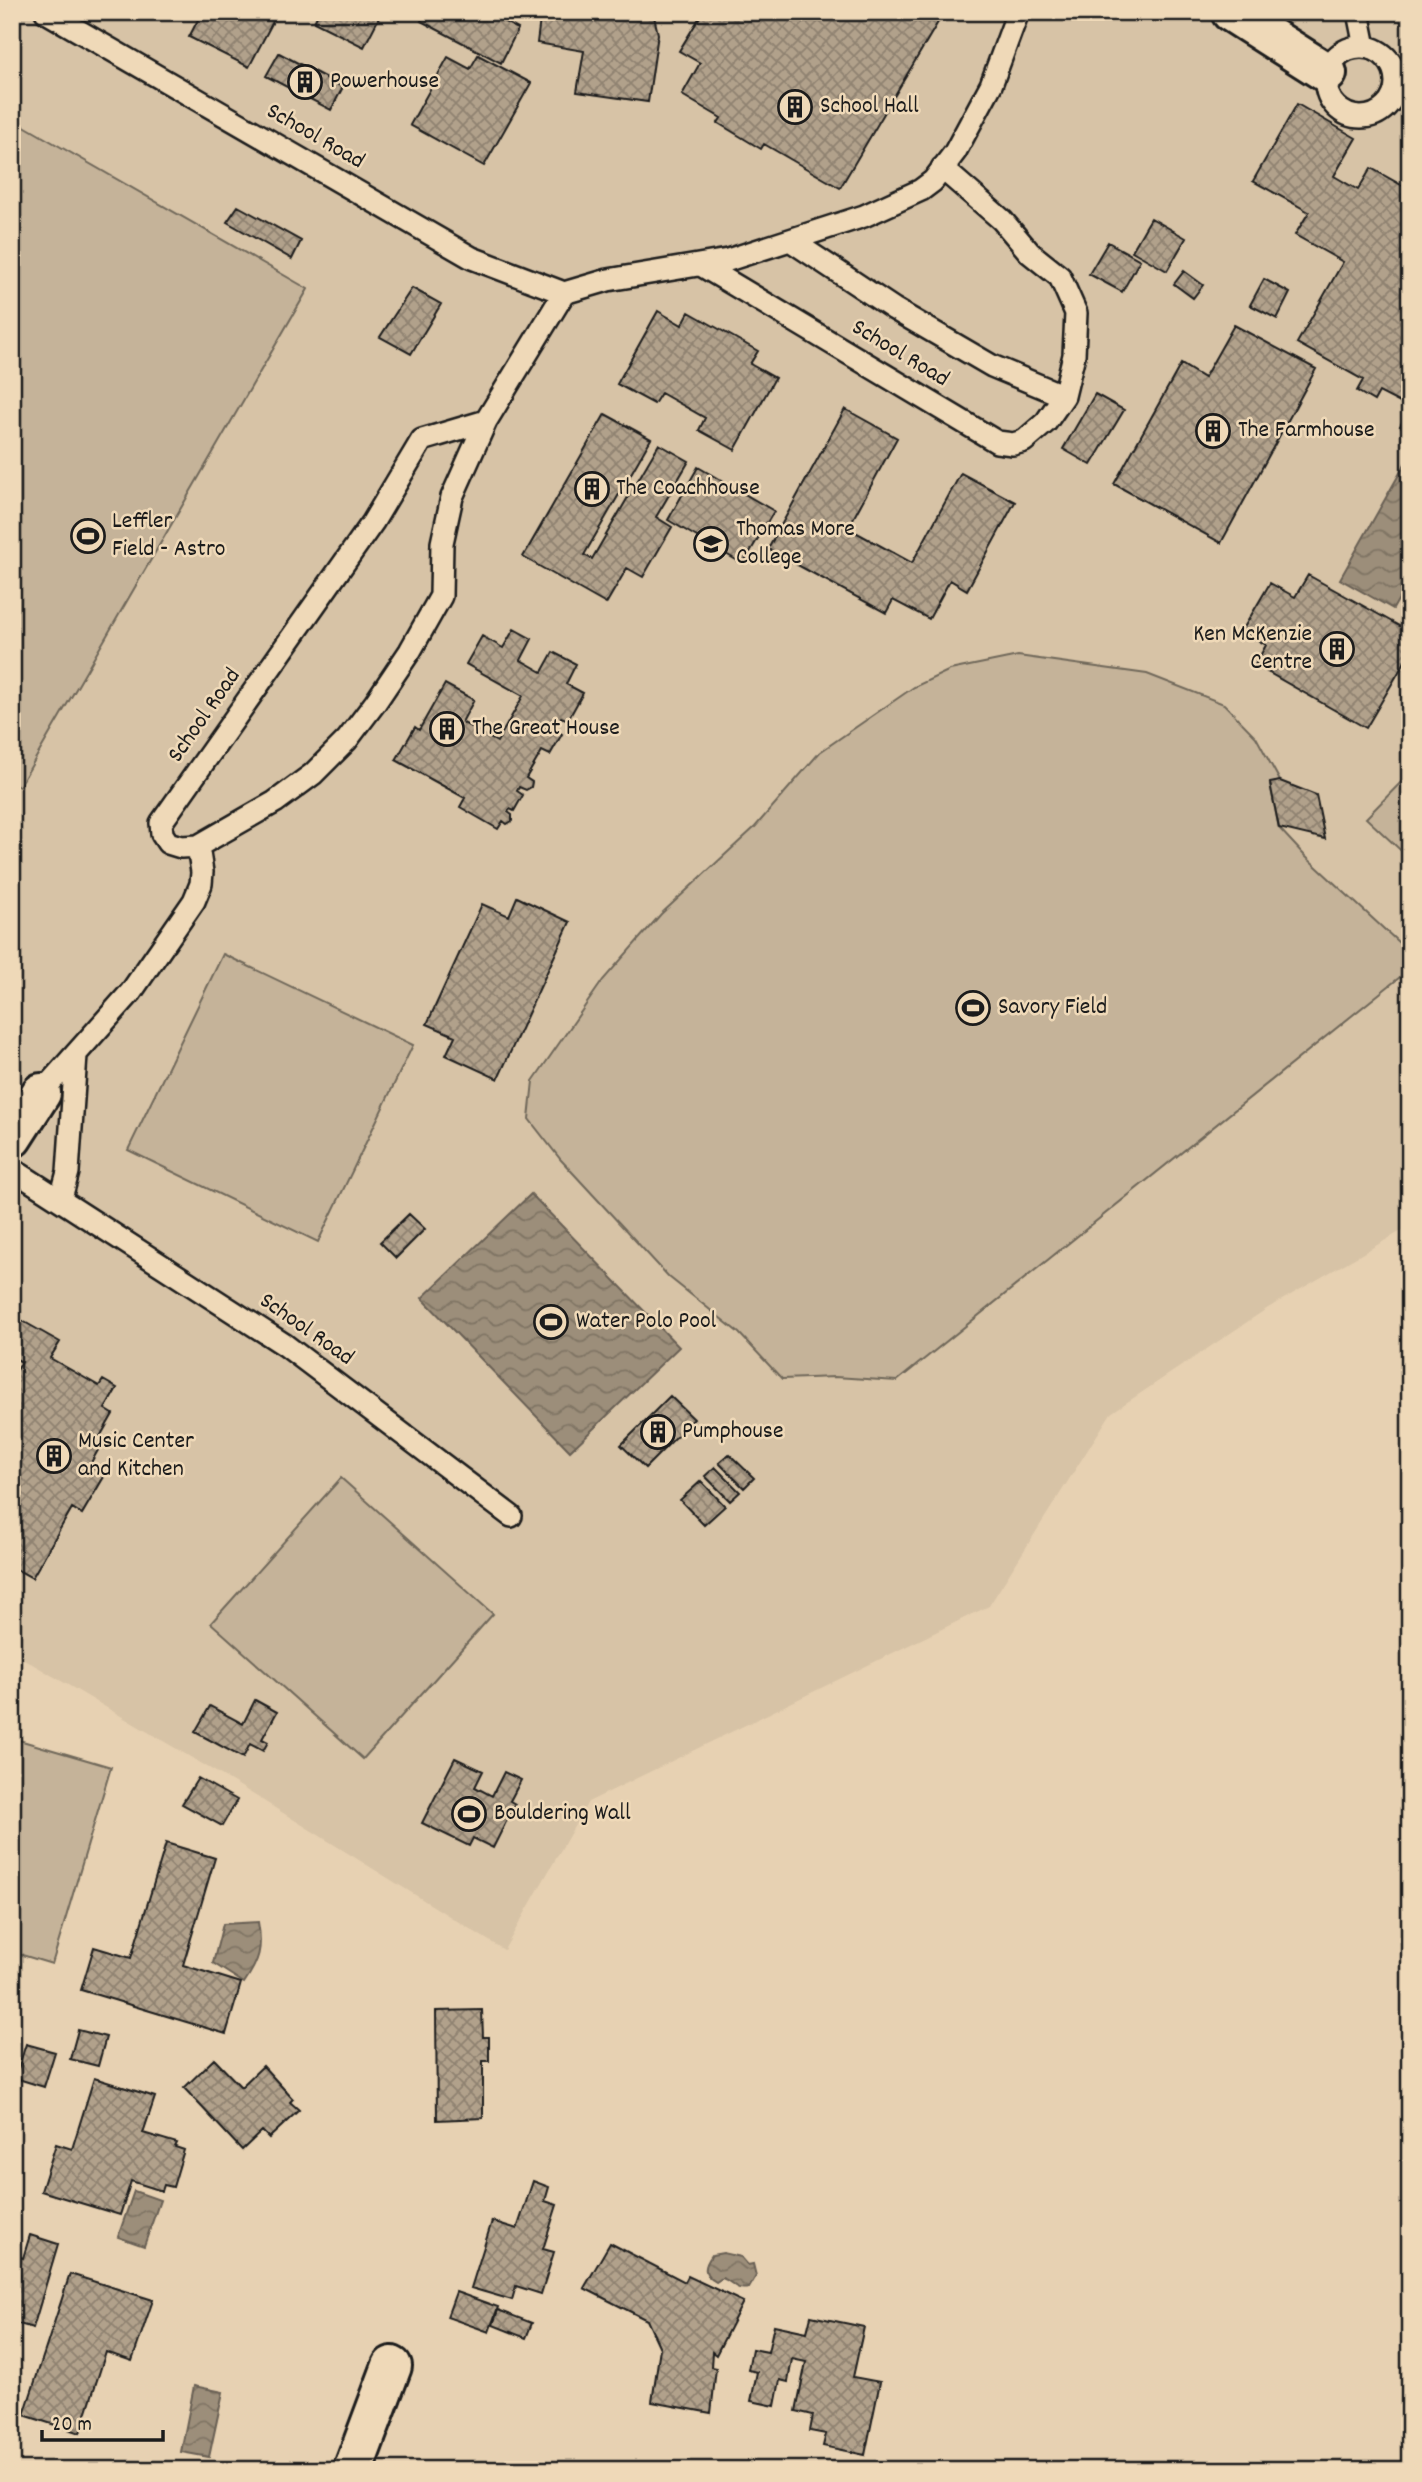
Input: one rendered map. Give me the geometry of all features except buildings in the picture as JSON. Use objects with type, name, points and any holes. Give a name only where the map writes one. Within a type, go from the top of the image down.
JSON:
[{"type":"street","points":[[1231,12],[1327,73]]},
{"type":"street","points":[[12,1138],[41,1093]]},
{"type":"street","points":[[353,2470],[392,2366]]},
{"type":"lane","name":"School Road","points":[[46,12],[472,258],[564,293]]},
{"type":"lane","points":[[41,1093],[131,992],[194,901],[201,884],[202,872],[198,846],[275,802],[313,775],[347,740],[403,661],[441,596],[442,543],[452,497],[486,421],[564,293],[608,280],[728,260],[864,216],[921,190],[933,181],[955,152],[991,85],[1018,12]]},
{"type":"lane","points":[[1358,12],[1365,47]]},
{"type":"lane","points":[[1365,47],[1381,53],[1393,65],[1396,90],[1381,111],[1357,117],[1341,111],[1330,98],[1327,73],[1334,58],[1341,53],[1365,47]]},
{"type":"lane","name":"School Road","points":[[701,265],[997,442],[1013,444],[1024,441],[1046,422],[1064,396],[1074,355],[1076,313],[1060,277],[1030,253],[1002,220],[942,168]]},
{"type":"lane","name":"School Road","points":[[790,240],[894,309],[992,366],[1064,396]]},
{"type":"lane","name":"School Road","points":[[198,846],[181,847],[168,843],[162,834],[161,823],[373,522],[422,440],[486,421]]},
{"type":"lane","points":[[61,1198],[68,1172],[76,1055]]},
{"type":"lane","name":"School Road","points":[[12,1168],[285,1345],[511,1516]]},
{"type":"shaded area","name":"Thomas More College","points":[[12,12],[1410,12],[1410,1226],[1268,1308],[1111,1413],[989,1606],[588,1802],[504,1950],[238,1785],[12,1652],[12,1176],[62,1104],[12,1075]]},
{"type":"shaded area","name":"Leffler Field - Astro","points":[[12,119],[308,289],[19,787],[12,783]]},
{"type":"shaded area","name":"Savory Field","points":[[1018,656],[1147,674],[1224,704],[1256,737],[1280,781],[1270,784],[1279,828],[1305,856],[1410,953],[1410,969],[897,1381],[835,1377],[782,1379],[739,1333],[669,1277],[561,1160],[529,1119],[533,1081],[603,980],[661,914],[755,827],[820,752],[914,687],[950,670]]},
{"type":"shaded area","points":[[1410,773],[1410,859],[1366,818]]},
{"type":"shaded area","points":[[223,954],[413,1045],[318,1242],[128,1150]]},
{"type":"shaded area","points":[[341,1478],[493,1614],[363,1759],[211,1623]]},
{"type":"shaded area","points":[[12,1738],[111,1767],[52,1964],[12,1952]]},
{"type":"water","points":[[1410,455],[1410,579],[1393,609],[1340,579]]},
{"type":"water","name":"Water Polo Pool","points":[[531,1194],[679,1347],[570,1451],[422,1298]]},
{"type":"water","points":[[258,1922],[258,1954],[244,1983],[213,1963],[223,1924]]},
{"type":"water","points":[[134,2191],[160,2200],[144,2246],[118,2237]]},
{"type":"water","points":[[723,2253],[741,2257],[748,2265],[753,2264],[756,2276],[749,2288],[737,2287],[722,2278],[716,2282],[708,2276],[706,2266],[709,2259],[712,2255]]},
{"type":"water","points":[[194,2386],[223,2392],[209,2457],[181,2452]]},
{"type":"place","name":"Powerhouse","points":[[305,82]]},
{"type":"place","name":"School Hall","points":[[795,107]]},
{"type":"place","name":"The Farmhouse","points":[[1213,431]]},
{"type":"place","name":"The Coachhouse","points":[[592,489]]},
{"type":"place","name":"Leffler Field - Astro","points":[[88,536]]},
{"type":"place","name":"Thomas More College","points":[[711,544]]},
{"type":"place","name":"Ken McKenzie Centre","points":[[1337,649]]},
{"type":"place","name":"The Great House","points":[[447,729]]},
{"type":"place","name":"Savory Field","points":[[973,1008]]},
{"type":"place","name":"Water Polo Pool","points":[[551,1322]]},
{"type":"place","name":"Pumphouse","points":[[658,1432]]},
{"type":"place","name":"Music Center and Kitchen","points":[[54,1456]]},
{"type":"place","name":"Bouldering Wall","points":[[469,1814]]}]
